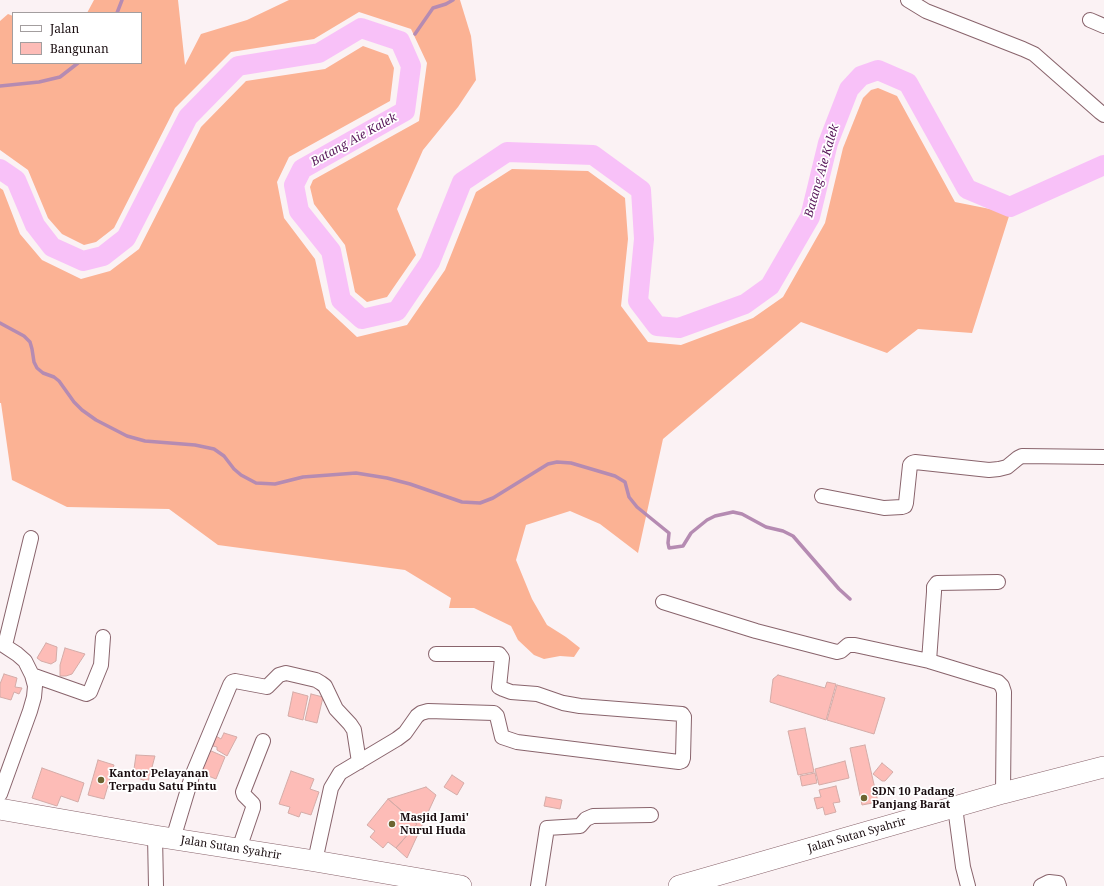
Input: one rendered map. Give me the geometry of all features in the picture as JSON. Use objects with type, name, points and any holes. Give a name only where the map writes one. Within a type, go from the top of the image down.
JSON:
[{"type":"highway","name":"Jalan Sutan Syahrir","points":[[684,885],[1003,793],[1104,767]]},
{"type":"highway","name":"Jalan Sutan Syahrir","points":[[0,809],[315,861],[399,881],[461,886]]},
{"type":"street","points":[[908,0],[926,11],[1034,54],[1104,115]]},
{"type":"street","points":[[1090,20],[1104,26]]},
{"type":"street","points":[[822,496],[884,508],[902,507],[905,506],[906,502],[910,465],[915,462],[999,470],[1007,467],[1022,456],[1104,457]]},
{"type":"street","points":[[0,794],[34,697],[35,686],[32,675],[25,661],[2,644],[32,538]]},
{"type":"street","points":[[929,661],[934,587],[937,583],[998,582]]},
{"type":"street","points":[[663,602],[756,632],[837,652],[848,645],[852,645],[929,661],[998,682],[1002,686],[1004,692],[1003,793]]},
{"type":"street","points":[[32,675],[86,694],[90,692],[101,665],[103,637]]},
{"type":"street","points":[[315,861],[331,788],[340,773],[405,733],[417,716],[428,711],[494,713],[497,716],[502,737],[517,742],[679,762],[682,761],[684,717],[682,714],[580,706],[563,703],[537,694],[511,692],[499,687],[502,658],[499,654],[436,654]]},
{"type":"street","points":[[156,886],[164,837],[232,682],[235,681],[267,687],[279,675],[286,673],[316,680],[321,683],[325,686],[336,709],[354,730],[359,762]]},
{"type":"street","points":[[240,849],[253,808],[251,802],[243,792],[263,741]]},
{"type":"street","points":[[955,807],[968,886]]},
{"type":"street","points":[[538,886],[547,828],[580,826],[586,819],[593,816],[651,815]]},
{"type":"street","points":[[1041,886],[1049,882],[1058,883],[1059,886]]},
{"type":"shaded area","points":[[94,0],[178,0],[185,65],[201,34],[247,20],[289,0],[460,0],[471,36],[476,80],[458,107],[423,150],[397,209],[416,255],[387,297],[367,302],[355,292],[345,245],[314,204],[310,187],[313,180],[419,121],[427,63],[411,29],[359,12],[314,39],[231,52],[175,108],[114,228],[96,242],[84,245],[62,234],[48,218],[28,170],[0,150],[0,21],[8,14],[12,16],[12,64],[142,64],[142,12],[88,12]]},
{"type":"shaded area","points":[[363,46],[388,55],[394,68],[390,101],[289,157],[277,182],[284,218],[315,259],[326,308],[357,337],[407,325],[445,270],[476,192],[512,169],[588,171],[625,198],[628,239],[621,306],[648,342],[681,345],[753,318],[783,297],[825,223],[843,148],[863,98],[871,90],[878,88],[897,96],[955,202],[1010,213],[972,333],[918,329],[887,353],[801,322],[663,439],[638,553],[600,524],[570,511],[526,525],[516,560],[532,599],[547,625],[580,648],[574,657],[560,656],[544,659],[534,655],[518,640],[511,626],[474,608],[449,608],[451,598],[405,570],[218,545],[169,509],[67,507],[12,480],[0,403],[0,188],[3,190],[20,234],[42,260],[81,279],[110,271],[139,249],[201,127],[246,81],[325,69]]},
{"type":"building","points":[[46,643],[57,647],[56,661],[51,664],[37,658]]},
{"type":"building","points":[[65,648],[85,654],[72,674],[60,676],[60,665]]},
{"type":"building","points":[[4,674],[17,678],[15,687],[22,688],[19,694],[14,692],[11,700],[0,697],[0,684]]},
{"type":"building","points":[[778,675],[825,688],[827,682],[836,684],[826,720],[770,702],[773,679]]},
{"type":"building","points":[[837,685],[885,698],[874,734],[827,720]]},
{"type":"building","points":[[293,692],[308,696],[303,720],[288,716]]},
{"type":"building","points":[[311,694],[323,697],[317,723],[305,720]]},
{"type":"building","points":[[805,728],[814,772],[798,775],[788,731]]},
{"type":"building","points":[[224,733],[237,737],[227,756],[217,750],[217,747],[213,746],[216,736],[221,739]]},
{"type":"building","points":[[865,745],[878,802],[862,805],[850,748]]},
{"type":"building","points":[[209,750],[225,757],[216,779],[198,772]]},
{"type":"building","points":[[136,755],[155,756],[148,782],[133,776]]},
{"type":"building","name":"Kantor Pelayanan Terpadu Satu Pintu","points":[[98,760],[114,765],[104,799],[88,795]]},
{"type":"building","points":[[845,761],[849,778],[819,785],[815,769]]},
{"type":"building","points":[[882,763],[893,772],[885,781],[882,781],[873,774]]},
{"type":"building","points":[[42,768],[84,783],[78,802],[61,796],[57,806],[32,798]]},
{"type":"building","points":[[291,771],[314,779],[310,789],[319,792],[311,815],[301,812],[299,817],[288,813],[290,807],[279,804]]},
{"type":"building","points":[[815,773],[817,783],[802,786],[800,776]]},
{"type":"building","points":[[452,775],[464,783],[457,795],[444,787]]},
{"type":"building","points":[[836,786],[840,802],[833,803],[836,812],[825,815],[823,807],[817,809],[814,798],[821,797],[819,790]]},
{"type":"building","points":[[426,787],[436,795],[407,858],[396,848],[417,824],[388,799]]},
{"type":"building","points":[[546,797],[562,800],[560,809],[544,806]]},
{"type":"building","name":"Masjid Jami' Nurul Huda","points":[[388,799],[417,824],[396,848],[388,842],[383,848],[370,837],[375,831],[367,825]]},
{"type":"waterway","points":[[117,12],[122,0]]},
{"type":"waterway","points":[[415,34],[433,8],[453,0]]},
{"type":"waterway","name":"Batang Aie Kalek","points":[[0,169],[16,180],[35,225],[52,247],[83,261],[103,256],[126,238],[188,117],[238,66],[319,53],[361,28],[400,41],[411,66],[405,111],[302,169],[294,185],[299,211],[331,251],[341,300],[362,319],[397,311],[430,262],[462,182],[507,152],[593,155],[641,190],[644,239],[638,301],[657,326],[679,328],[745,304],[770,286],[810,217],[828,143],[849,89],[861,76],[878,70],[908,83],[967,189],[1010,207],[1104,165]]},
{"type":"waterway","points":[[0,86],[39,82],[60,77],[77,64]]},
{"type":"waterway","points":[[0,323],[24,336],[30,342],[34,362],[37,368],[43,373],[54,377],[59,381],[74,402],[96,420],[127,436],[145,441],[195,445],[214,449],[224,456],[234,469],[241,475],[256,483],[275,484],[303,477],[356,473],[387,478],[410,484],[462,502],[480,503],[493,498],[548,464],[557,462],[571,463],[615,476],[625,482],[629,497],[637,507],[669,533],[669,548],[683,546],[691,533],[707,520],[715,516],[733,512],[742,514],[766,527],[783,531],[793,536],[839,589],[850,599]]},
{"type":"place","name":"Kantor Pelayanan Terpadu Satu Pintu","points":[[101,780]]},
{"type":"place","name":"SDN 10 Padang Panjang Barat","points":[[864,798]]},
{"type":"place","name":"Masjid Jami' Nurul Huda","points":[[392,824]]}]
